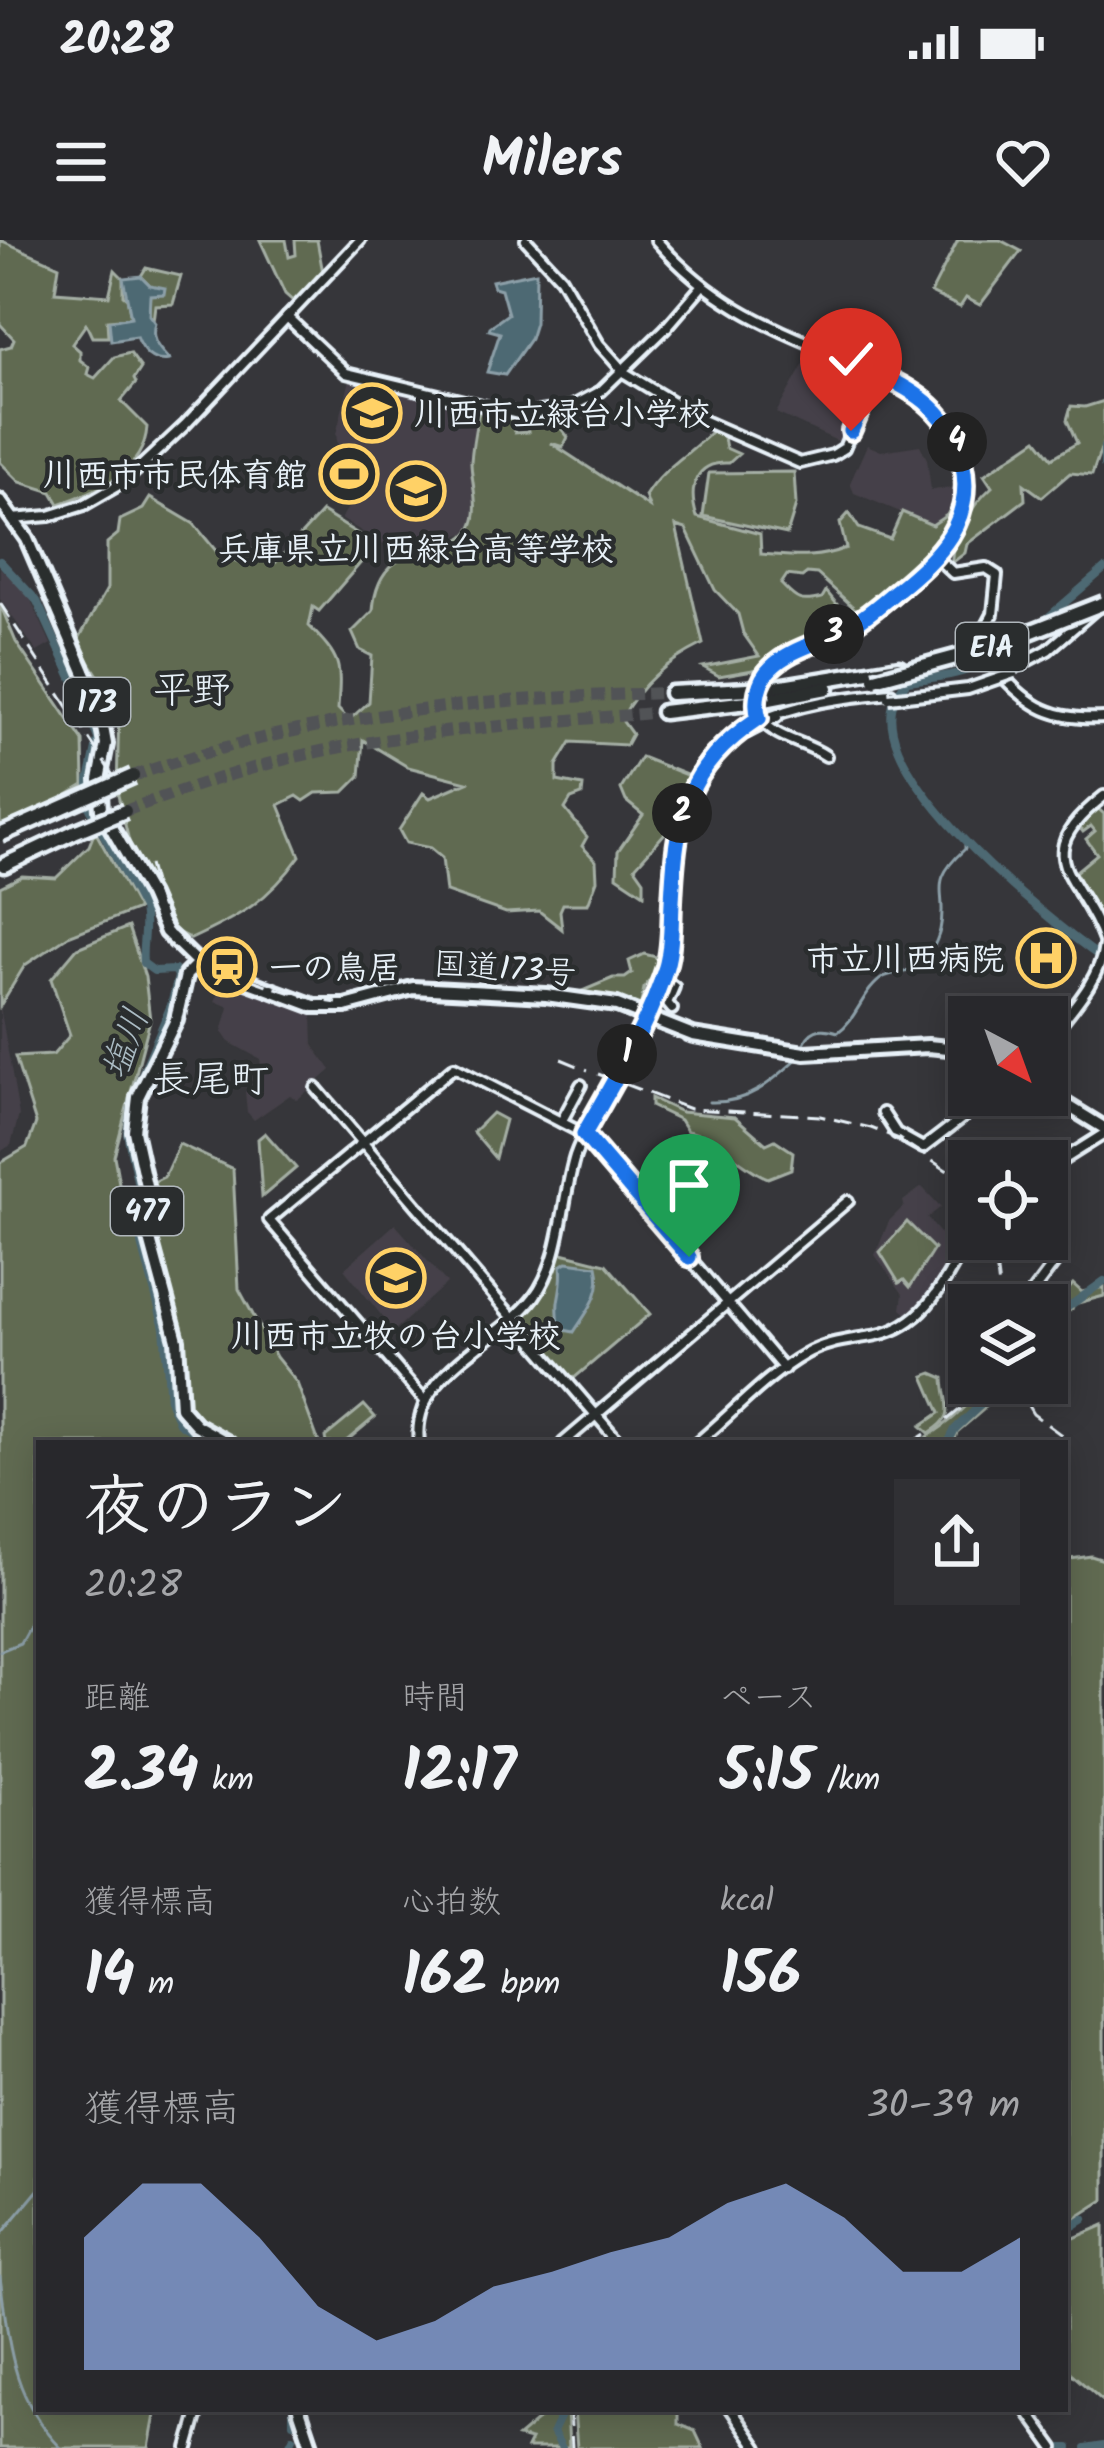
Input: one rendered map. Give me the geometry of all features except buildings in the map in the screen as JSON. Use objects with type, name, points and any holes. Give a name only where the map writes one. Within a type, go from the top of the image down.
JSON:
[{"type":"highway","name":"国道173号","points":[[0,504],[13,519],[98,716],[102,744],[95,800],[100,816],[163,936],[196,964],[318,1011],[350,1009],[409,992],[568,1000],[646,1018],[691,1040],[804,1057],[948,1052]]},
{"type":"highway","name":"E1A","points":[[879,675],[1104,601]]},
{"type":"highway","name":"E1A","points":[[663,712],[879,675],[989,648],[1104,601]]},
{"type":"highway","name":"E1A","points":[[671,693],[749,696]]},
{"type":"highway","points":[[0,835],[133,776]]},
{"type":"highway","points":[[4,865],[125,811]]},
{"type":"highway","name":"477","points":[[196,964],[187,975],[171,1030],[138,1097],[134,1131],[147,1190],[148,1232],[177,1340],[181,1408],[196,1425],[223,1440]]},
{"type":"highway","points":[[1068,1104],[1104,1128]]},
{"type":"highway","points":[[300,2412],[313,2448]]},
{"type":"street","points":[[13,519],[49,516],[84,505],[124,482],[185,425],[360,240]]},
{"type":"street","points":[[526,240],[561,278],[599,344],[623,371],[704,421],[800,464],[844,448],[876,373]]},
{"type":"street","points":[[656,240],[702,286],[754,320],[923,397],[956,440],[964,474],[963,506],[955,530],[936,557],[858,621],[785,656],[760,686],[761,721],[785,739],[826,756]]},
{"type":"street","points":[[287,317],[346,373],[523,415],[572,407],[601,392],[702,286]]},
{"type":"street","points":[[936,557],[953,573],[986,568],[998,575],[991,620],[975,643],[1018,694],[1041,711],[1104,718]]},
{"type":"street","points":[[418,1440],[424,1401],[438,1382],[536,1295],[549,1270],[575,1155],[666,981],[682,829],[691,800],[722,753],[761,721],[825,705],[968,689],[1062,645],[1104,601]]},
{"type":"street","points":[[1068,1011],[1100,965],[1104,944],[1061,857],[1072,824],[1104,796]]},
{"type":"street","points":[[646,1018],[671,950]]},
{"type":"street","points":[[666,981],[674,987],[667,1005],[671,1009]]},
{"type":"street","points":[[424,1401],[269,1220],[454,1067],[584,1134],[784,1369]]},
{"type":"street","points":[[561,1122],[580,1085]]},
{"type":"street","points":[[316,1088],[617,1440]]},
{"type":"street","points":[[884,1113],[896,1133],[925,1148],[961,1116]]},
{"type":"street","points":[[1068,1155],[1104,1128]]},
{"type":"street","points":[[567,1440],[848,1201]]},
{"type":"street","points":[[701,1440],[784,1369],[823,1346],[880,1335],[910,1322],[941,1288],[957,1260]]},
{"type":"street","points":[[188,2448],[198,2412]]},
{"type":"street","points":[[733,2412],[758,2448]]},
{"type":"street","points":[[1028,2412],[1054,2448]]},
{"type":"shaded area","points":[[812,350],[873,376],[844,444],[776,413]]},
{"type":"shaded area","name":"兵庫県立川西緑台高等学校","points":[[351,376],[477,412],[475,510],[465,533],[402,556],[341,519],[369,472],[339,454],[336,434]]},
{"type":"shaded area","points":[[867,445],[881,451],[920,445],[931,490],[960,487],[946,515],[932,525],[854,493],[850,483]]},
{"type":"shaded area","points":[[0,568],[28,594],[51,644],[37,652],[0,599]]},
{"type":"shaded area","name":"市立川西病院","points":[[1041,929],[1075,956],[1055,984],[1043,976],[1037,982],[1021,977],[1025,968],[1018,961]]},
{"type":"shaded area","points":[[223,983],[312,1015],[313,1045],[331,1070],[297,1100],[290,1095],[254,1120],[247,1112],[245,1092],[262,1076],[260,1059],[229,1042],[222,1032],[229,1007],[215,1001]]},
{"type":"shaded area","points":[[0,1006],[19,1115],[11,1145],[0,1152]]},
{"type":"shaded area","points":[[922,1187],[941,1207],[927,1218],[948,1242],[948,1260],[954,1260],[931,1299],[911,1318],[901,1309],[903,1294],[875,1255],[903,1201]]},
{"type":"shaded area","name":"川西市立牧の台小学校","points":[[395,1224],[447,1283],[394,1331],[344,1269]]},
{"type":"green space","points":[[0,240],[59,266],[55,292],[109,296],[115,270],[123,278],[131,318],[107,320],[108,337],[92,337],[86,324],[72,344],[89,367],[87,374],[95,378],[114,357],[130,353],[141,368],[121,401],[147,427],[144,443],[116,478],[59,504],[52,492],[20,482],[0,462],[0,349],[11,346],[14,339],[0,324]]},
{"type":"green space","points":[[260,240],[286,240],[289,257],[296,255],[295,240],[317,240],[323,273],[294,302],[285,294]]},
{"type":"green space","points":[[958,240],[1000,240],[1021,251],[980,305],[966,298],[960,307],[931,293]]},
{"type":"green space","points":[[146,268],[181,276],[173,304],[155,305],[153,321],[150,285],[141,276]]},
{"type":"green space","points":[[1104,401],[1104,440],[1092,475],[1070,473],[1042,497],[1024,484],[1025,500],[967,544],[965,553],[952,563],[964,522],[992,487],[984,475],[1037,439],[1052,458],[1077,443],[1067,420],[1071,406]]},
{"type":"green space","points":[[482,410],[511,416],[515,433],[528,432],[527,425],[535,417],[555,421],[568,437],[563,447],[551,443],[649,507],[645,496],[652,486],[713,430],[724,438],[726,448],[739,454],[729,463],[708,467],[696,479],[697,517],[760,534],[761,554],[813,556],[846,548],[840,523],[849,513],[859,528],[890,539],[902,512],[932,525],[947,515],[960,491],[936,548],[862,615],[817,574],[787,575],[781,584],[794,597],[814,600],[826,591],[851,621],[791,644],[764,668],[719,676],[703,667],[759,656],[743,633],[738,614],[715,590],[686,529],[676,526],[703,644],[666,666],[637,694],[621,719],[632,734],[626,745],[571,742],[557,765],[557,781],[583,786],[582,795],[571,799],[565,809],[587,837],[582,846],[596,861],[597,880],[588,904],[563,904],[562,929],[539,911],[506,913],[446,892],[442,858],[430,848],[406,843],[399,830],[423,793],[430,798],[467,782],[408,767],[363,740],[360,776],[344,792],[316,793],[304,801],[297,796],[279,805],[300,856],[276,885],[238,915],[191,939],[172,929],[133,858],[117,791],[119,709],[77,642],[107,589],[107,543],[118,534],[120,520],[143,509],[150,498],[194,524],[221,557],[241,562],[262,541],[276,547],[272,555],[276,562],[322,512],[376,545],[319,611],[313,607],[309,626],[337,663],[338,709],[349,720],[369,702],[372,656],[360,650],[352,632],[373,611],[378,586],[388,570],[401,559],[448,545],[471,528],[475,504],[471,456]]},
{"type":"green space","points":[[794,472],[796,505],[787,534],[703,516],[709,473]]},
{"type":"green space","points":[[0,604],[16,642],[83,741],[84,785],[0,836]]},
{"type":"green space","points":[[641,757],[689,776],[680,794],[667,798],[666,810],[658,818],[666,832],[635,867],[644,880],[644,894],[617,876],[618,851],[643,815],[626,801],[621,789]]},
{"type":"green space","points":[[1095,806],[1104,814],[1104,926],[1082,894],[1085,891],[1075,872],[1097,854],[1086,839],[1095,831],[1091,826],[1083,832],[1080,828],[1082,816]]},
{"type":"green space","points":[[95,831],[138,909],[68,936],[25,965],[0,1006],[0,887],[22,876],[56,878],[89,846]]},
{"type":"green space","points":[[128,927],[145,977],[150,1020],[114,1156],[123,1205],[130,1193],[164,1177],[179,1144],[233,1169],[239,1289],[276,1357],[297,1383],[318,1440],[36,1440],[36,2412],[155,2412],[149,2448],[0,2448],[0,1163],[27,1147],[36,1123],[15,1057],[53,1055],[70,1035],[51,979],[77,948]]},
{"type":"green space","points":[[644,954],[656,957],[658,969],[644,988],[640,1009],[582,991],[625,978],[632,973],[629,961]]},
{"type":"green space","points":[[651,1098],[681,1112],[735,1117],[766,1144],[775,1140],[793,1152],[791,1169],[768,1178],[759,1174],[707,1138],[687,1131],[680,1120],[651,1106]]},
{"type":"green space","points":[[492,1113],[505,1120],[495,1158],[473,1132]]},
{"type":"green space","points":[[265,1133],[296,1168],[262,1197],[258,1139]]},
{"type":"green space","points":[[907,1222],[934,1249],[910,1287],[904,1280],[899,1283],[880,1252]]},
{"type":"green space","points":[[558,1252],[606,1264],[650,1314],[572,1380],[521,1321],[550,1279]]},
{"type":"green space","points":[[1073,1284],[1082,1292],[1104,1287],[1104,1296],[1074,1304],[1068,1312],[1068,1290]]},
{"type":"green space","points":[[932,1373],[944,1378],[948,1409],[944,1421],[929,1433],[921,1426],[940,1413],[924,1376]]},
{"type":"green space","points":[[968,1404],[987,1404],[957,1432],[955,1440],[922,1440],[946,1424]]},
{"type":"green space","points":[[364,1405],[375,1417],[348,1440],[325,1437]]},
{"type":"green space","points":[[1091,1556],[1104,1560],[1104,2200],[1079,2216],[1068,2233],[1068,1564]]},
{"type":"green space","points":[[1104,2225],[1104,2402],[1068,2371],[1068,2241]]},
{"type":"green space","points":[[547,2412],[567,2412],[569,2448],[527,2448],[531,2440],[518,2437]]},
{"type":"green space","points":[[574,2412],[678,2412],[678,2424],[695,2431],[703,2448],[577,2448]]},
{"type":"water","points":[[536,272],[530,339],[505,375],[487,372],[500,333],[490,327],[508,314],[501,289],[492,281]]},
{"type":"water","points":[[141,276],[150,285],[165,288],[164,294],[150,295],[149,315],[155,323],[156,343],[169,360],[148,355],[136,337],[111,341],[109,321],[131,317],[123,278]]},
{"type":"water","points":[[567,1262],[597,1266],[599,1276],[593,1301],[574,1332],[559,1329],[561,1266]]},
{"type":"waterway","points":[[1104,447],[1104,465]]},
{"type":"waterway","name":"塩川","points":[[0,561],[37,601],[98,739],[89,807],[143,909],[143,963],[154,971],[175,970],[178,976],[171,1005],[132,1098],[127,1133],[139,1191],[142,1244],[164,1328],[170,1402],[179,1423],[206,1440]]},
{"type":"waterway","points":[[1039,625],[1104,569]]},
{"type":"waterway","points":[[1017,641],[966,671],[908,681],[892,711],[898,748],[922,790],[957,832],[998,874],[1103,959]]},
{"type":"waterway","points":[[802,1048],[816,1031],[838,1032],[845,1026],[884,977],[924,967],[940,930],[942,880],[965,849],[965,840]]},
{"type":"waterway","points":[[709,1102],[747,1095],[799,1057]]},
{"type":"waterway","points":[[1068,1307],[1104,1281]]},
{"type":"waterway","points":[[950,1440],[982,1404]]},
{"type":"waterway","points":[[0,1651],[20,1643],[36,1614]]},
{"type":"waterway","points":[[0,2236],[36,2193]]},
{"type":"waterway","points":[[1068,2229],[1084,2219]]},
{"type":"waterway","points":[[0,2277],[10,2347],[22,2389],[61,2448]]},
{"type":"waterway","name":"塩川","points":[[293,2412],[293,2423]]},
{"type":"waterway","points":[[562,2448],[553,2432],[563,2412]]},
{"type":"waterway","name":"塩川","points":[[288,2448],[293,2438]]},
{"type":"waterway","points":[[1086,2448],[1104,2445]]},
{"type":"waterway","points":[[1058,2448],[1069,2448]]},
{"type":"tunnel","points":[[133,776],[332,723],[465,705],[671,693]]},
{"type":"tunnel","points":[[125,811],[229,775],[336,748],[458,730],[663,712]]},
{"type":"railway","points":[[0,603],[114,777]]},
{"type":"railway","points":[[149,865],[166,918],[189,946],[250,979],[337,1003]]},
{"type":"railway","points":[[561,1059],[588,1070]]},
{"type":"railway","points":[[598,1074],[690,1109],[820,1116],[871,1128],[899,1139],[948,1171]]},
{"type":"railway","points":[[996,1260],[998,1284]]},
{"type":"railway","points":[[947,1420],[965,1404]]},
{"type":"railway","points":[[1027,1404],[1067,1439]]},
{"type":"railway","points":[[916,1440],[925,1434]]},
{"type":"railway","points":[[570,2412],[572,2448]]},
{"type":"place","name":"川西市立緑台小学校","points":[[372,413]]},
{"type":"place","name":"川西市市民体育館","points":[[349,474]]},
{"type":"place","name":"兵庫県立川西緑台高等学校","points":[[416,491]]},
{"type":"place","name":"市立川西病院","points":[[1046,958]]},
{"type":"place","name":"一の鳥居","points":[[227,967]]},
{"type":"place","name":"川西市立牧の台小学校","points":[[396,1278]]},
{"type":"district","name":"平野","points":[[192,689]]},
{"type":"district","name":"長尾町","points":[[211,1078]]},
{"type":"route","points":[[689,1257],[584,1134],[645,1021],[664,973],[678,826],[695,780],[717,750],[759,718],[760,686],[770,669],[785,656],[872,612],[936,557],[960,519],[965,484],[962,458],[951,431],[923,397],[876,373],[851,431]]}]
